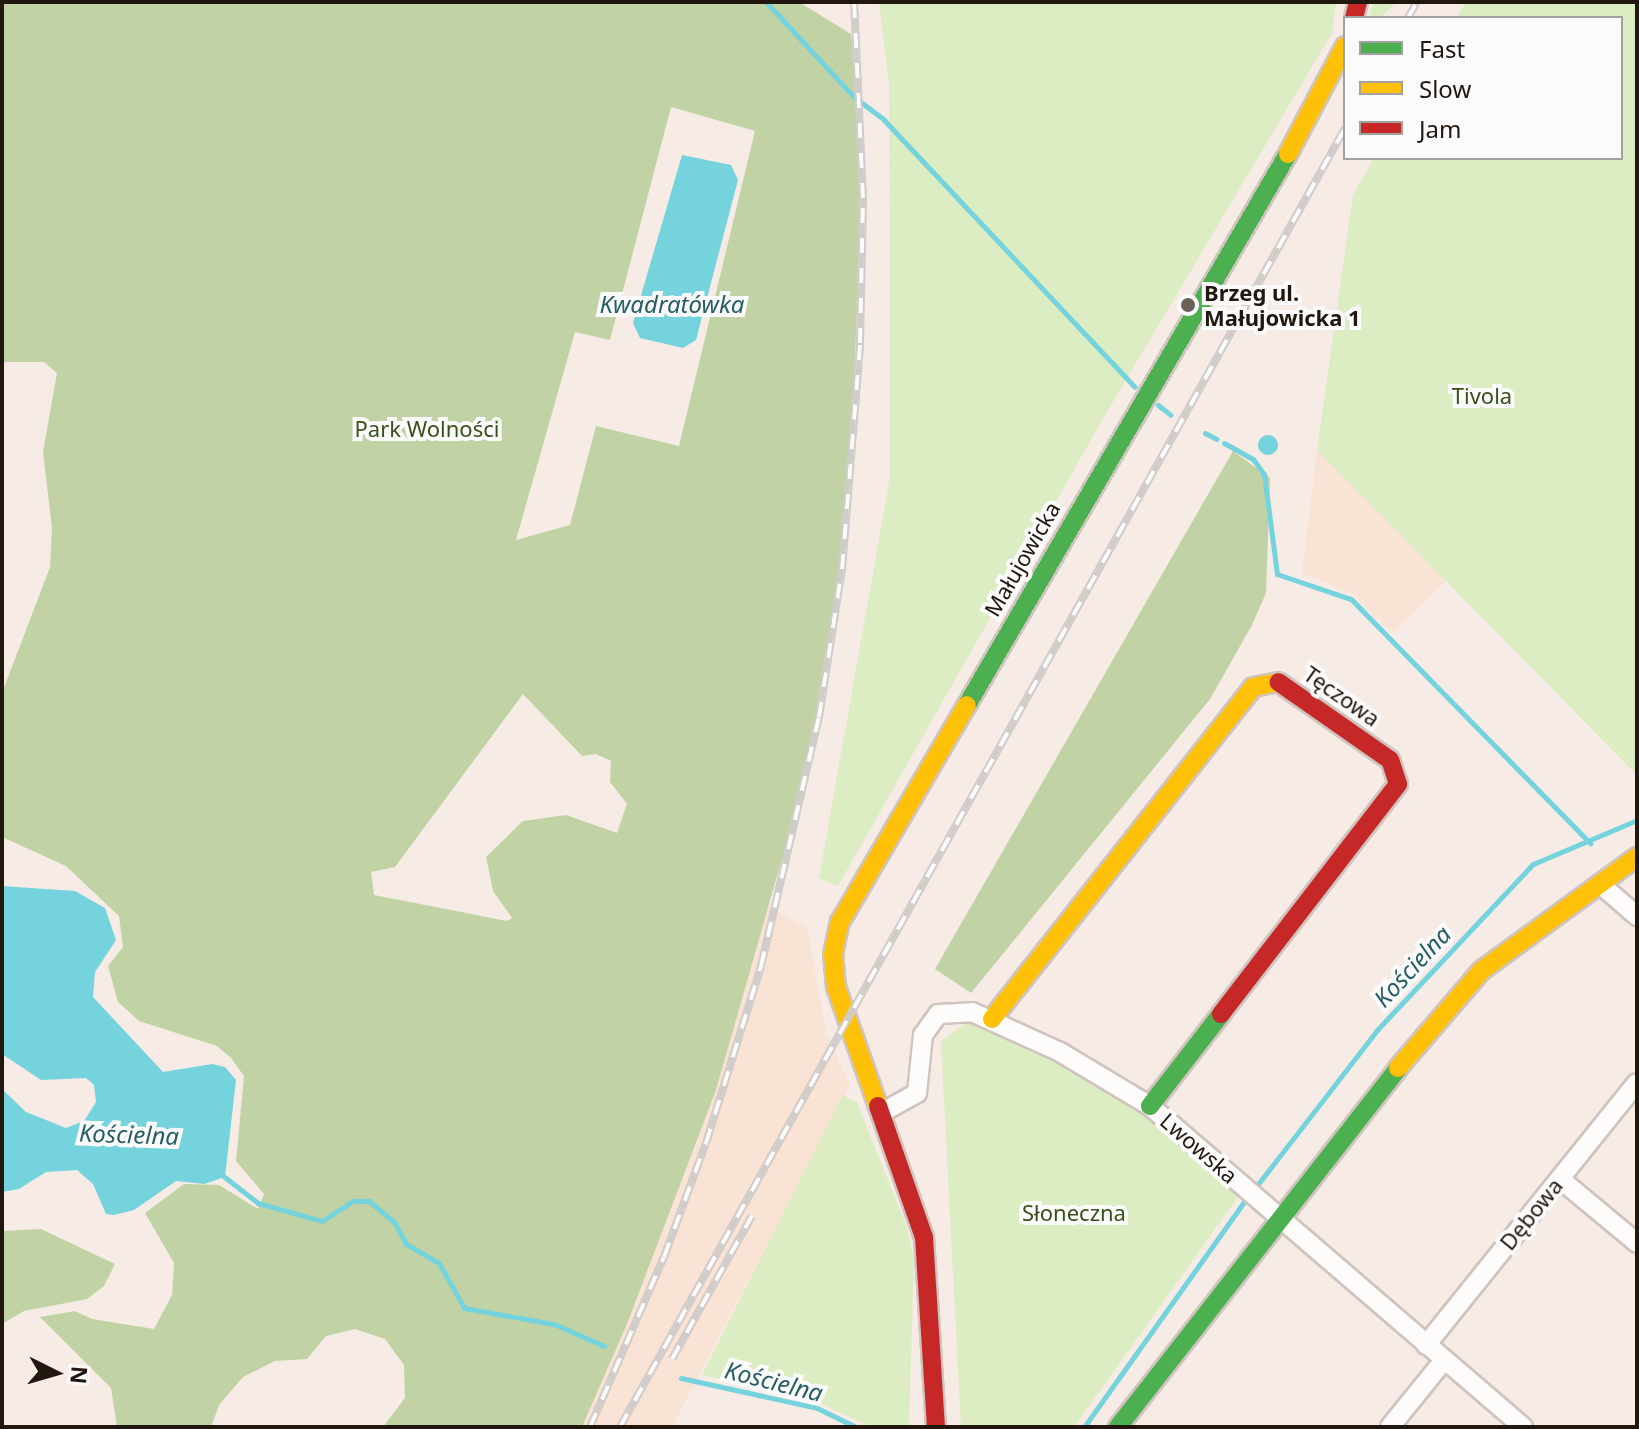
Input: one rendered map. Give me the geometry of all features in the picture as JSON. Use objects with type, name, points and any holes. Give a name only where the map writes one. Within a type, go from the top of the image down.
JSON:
[{"type":"street","name":"Małujowicka","points":[[936,1427],[927,1250],[836,987],[833,954],[840,922],[1324,93],[1343,50]]},
{"type":"street","name":"Tęczowa","points":[[992,1019],[1253,687],[1280,682],[1390,760],[1398,772],[1398,784],[1150,1106]]},
{"type":"street","points":[[1118,1427],[1452,999],[1481,971],[1637,857]]},
{"type":"street","points":[[1600,884],[1637,916]]},
{"type":"street","name":"Lwowska","points":[[881,1113],[917,1093],[923,1035],[938,1014],[964,1011],[992,1019],[1094,1070],[1150,1106],[1523,1427]]},
{"type":"street","name":"Dębowa","points":[[1426,1345],[1637,1083]]},
{"type":"street","points":[[1560,1179],[1637,1243]]},
{"type":"street","points":[[1390,1427],[1444,1360]]},
{"type":"shaded area","points":[[1317,450],[1446,581],[1392,633],[1352,593],[1302,573]]},
{"type":"shaded area","points":[[750,897],[807,927],[826,1032],[850,1085],[672,1427],[549,1427]]},
{"type":"green space","name":"Park Wolności","points":[[2,2],[799,2],[851,34],[860,122],[859,261],[850,478],[834,628],[799,799],[716,1090],[627,1324],[582,1427],[383,1427],[405,1398],[404,1365],[385,1339],[355,1329],[326,1336],[307,1359],[275,1361],[243,1377],[219,1405],[211,1427],[117,1427],[111,1388],[40,1317],[75,1311],[92,1319],[154,1329],[172,1295],[174,1263],[145,1213],[184,1184],[219,1185],[258,1209],[264,1194],[236,1161],[244,1076],[231,1058],[217,1046],[139,1021],[118,1002],[108,966],[123,947],[119,916],[66,866],[2,837],[2,693],[50,567],[52,528],[43,452],[57,373],[44,362],[2,362]],"holes":[[[671,107],[755,131],[679,446],[596,426],[570,525],[516,540],[575,332],[610,340]],[[523,694],[582,756],[596,754],[611,761],[610,782],[627,804],[617,833],[566,815],[523,821],[486,857],[493,891],[512,918],[507,921],[374,895],[371,872],[395,867]]]},
{"type":"green space","points":[[879,2],[1336,2],[1332,33],[1104,417],[838,886],[819,878],[890,477],[889,84]]},
{"type":"green space","points":[[1373,2],[1397,2],[1382,16],[1370,16]]},
{"type":"green space","name":"Tivola","points":[[1466,2],[1637,2],[1637,775],[1317,450],[1353,195],[1373,160],[1623,160],[1623,16],[1457,16]]},
{"type":"green space","points":[[1233,451],[1270,478],[1266,593],[1252,625],[1210,699],[971,993],[935,969]]},
{"type":"green space","name":"Słoneczna","points":[[967,1022],[1084,1072],[1144,1108],[1240,1194],[1074,1427],[961,1427],[941,1042]]},
{"type":"green space","points":[[843,1095],[857,1103],[906,1225],[914,1258],[909,1427],[871,1427],[809,1398],[702,1375]]},
{"type":"green space","points":[[41,1229],[115,1264],[104,1286],[87,1299],[24,1311],[2,1324],[2,1231]]},
{"type":"water","name":"Kwadratówka","points":[[682,155],[731,165],[738,180],[696,340],[683,348],[640,338],[633,323]]},
{"type":"water","points":[[1268,435],[1275,438],[1278,445],[1275,452],[1268,455],[1261,452],[1258,445],[1261,438]]},
{"type":"water","points":[[2,886],[75,891],[105,908],[116,940],[95,972],[93,997],[163,1072],[212,1064],[225,1067],[236,1080],[225,1177],[204,1184],[176,1181],[134,1210],[114,1215],[106,1214],[93,1184],[77,1170],[46,1172],[19,1189],[2,1192],[2,1089],[26,1112],[66,1128],[84,1121],[96,1102],[94,1085],[86,1078],[41,1080],[2,1054]]},
{"type":"waterway","points":[[766,2],[854,97],[884,120],[1135,387]]},
{"type":"waterway","points":[[1158,405],[1171,415]]},
{"type":"waterway","points":[[1205,433],[1217,439]]},
{"type":"waterway","points":[[1224,443],[1253,459],[1264,474],[1277,574],[1351,599],[1590,843]]},
{"type":"waterway","name":"Kościelna","points":[[1255,1188],[1377,1030],[1533,864],[1637,820]]},
{"type":"waterway","name":"Kościelna","points":[[222,1175],[258,1203],[322,1221],[353,1201],[369,1201],[394,1222],[406,1244],[439,1263],[464,1308],[554,1324],[604,1346]]},
{"type":"waterway","name":"Kościelna","points":[[1084,1427],[1246,1199]]},
{"type":"waterway","name":"Kościelna","points":[[681,1378],[817,1408],[856,1427]]},
{"type":"railway","points":[[590,1427],[664,1257],[706,1143],[761,966],[819,717],[842,569],[860,343],[863,198],[854,2]]},
{"type":"railway","points":[[1409,16],[1417,2]]},
{"type":"railway","points":[[620,1427],[1343,132]]},
{"type":"railway","points":[[672,1359],[752,1216]]},
{"type":"traffic: fast","points":[[967,705],[1288,154]]},
{"type":"traffic: fast","points":[[1150,1106],[1221,1014]]},
{"type":"traffic: fast","points":[[1118,1427],[1398,1068]]},
{"type":"traffic: slow","points":[[1288,154],[1343,50]]},
{"type":"traffic: slow","points":[[992,1019],[1253,687],[1278,682]]},
{"type":"traffic: slow","points":[[878,1106],[836,987],[833,954],[840,922],[967,705]]},
{"type":"traffic: slow","points":[[1398,1068],[1481,971],[1637,857]]},
{"type":"traffic: jam","points":[[1354,16],[1358,2]]},
{"type":"traffic: jam","points":[[1221,1014],[1398,784],[1390,760],[1278,682]]},
{"type":"traffic: jam","points":[[878,1106],[924,1237],[936,1427]]},
{"type":"place","name":"Brzeg ul. Małujowicka 1","points":[[1188,305]]}]
